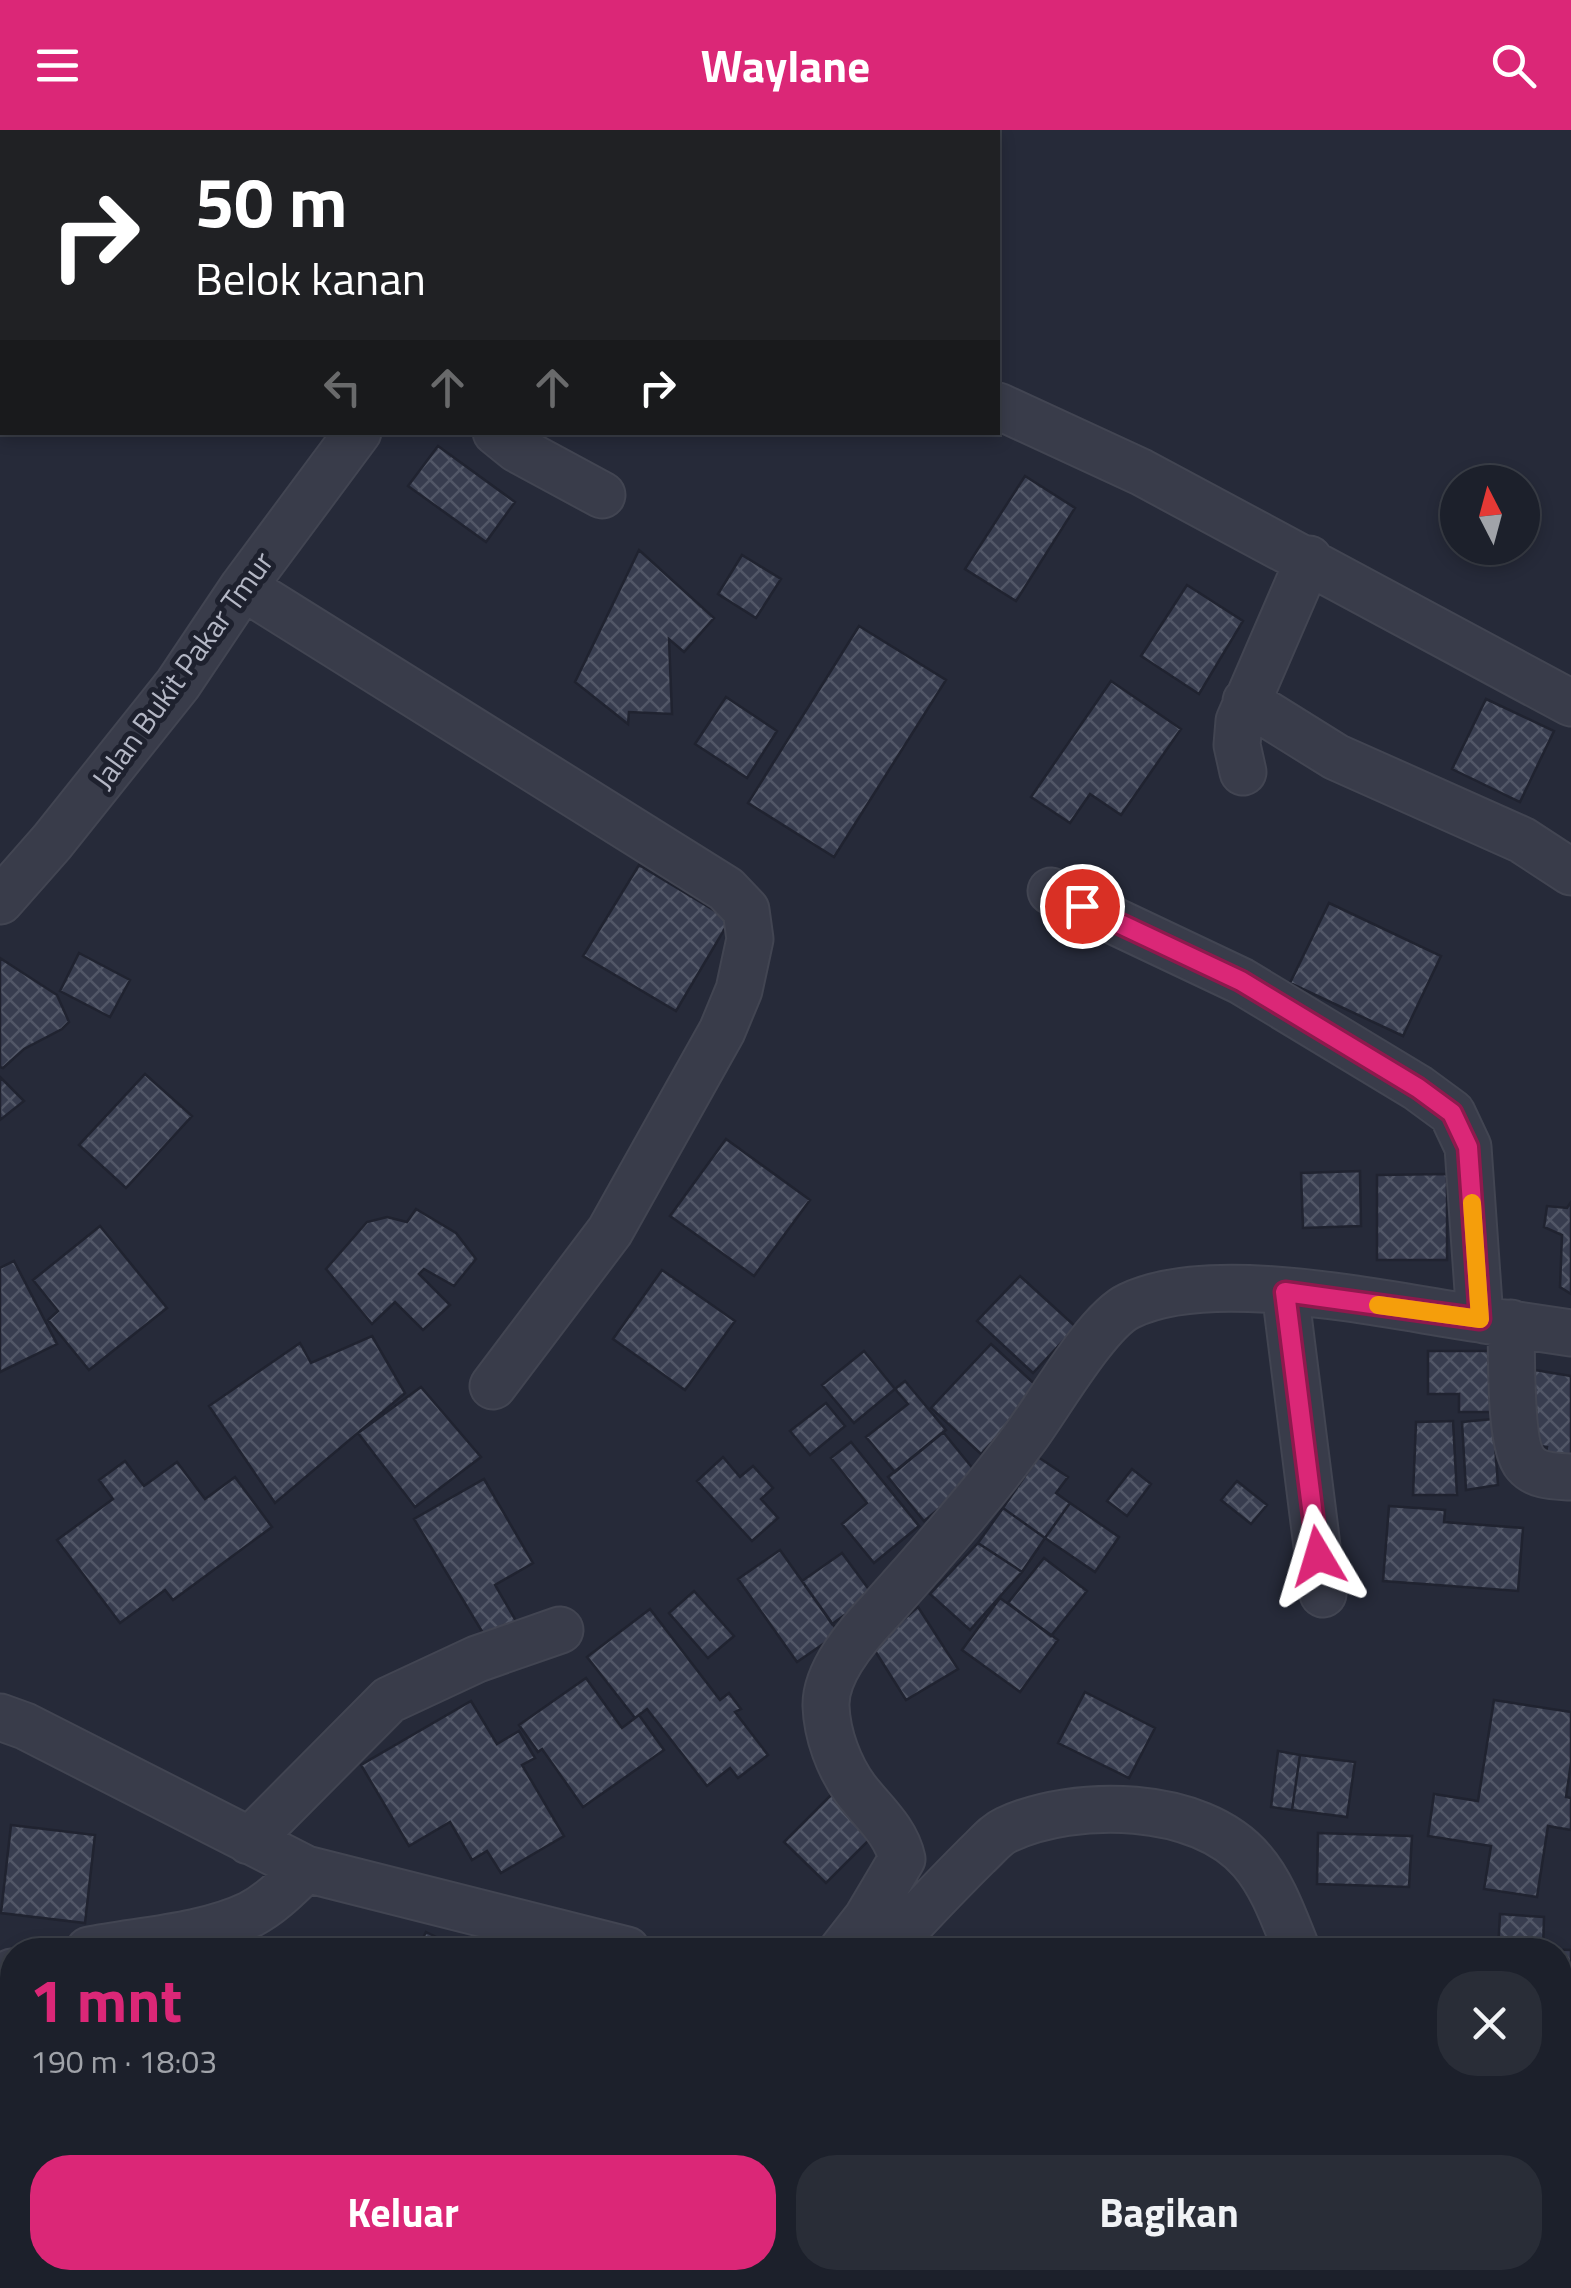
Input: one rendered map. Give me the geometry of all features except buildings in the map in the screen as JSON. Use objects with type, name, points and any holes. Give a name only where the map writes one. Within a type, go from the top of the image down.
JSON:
[{"type":"street","points":[[1000,407],[1141,472],[1571,703]]},
{"type":"street","name":"Jalan Bukit Pakar Tmur","points":[[0,901],[178,684],[243,587],[356,435]]},
{"type":"street","points":[[500,435],[516,449],[602,496]]},
{"type":"street","points":[[1242,772],[1238,733],[1246,701],[1309,560]]},
{"type":"street","points":[[243,587],[726,890],[746,910],[750,938],[739,990],[722,1031],[610,1231],[493,1386]]},
{"type":"street","points":[[1246,701],[1336,756],[1522,840],[1571,872]]},
{"type":"street","points":[[1051,891],[1241,981],[1418,1088],[1452,1113],[1468,1147],[1516,1444],[1526,1464],[1540,1474],[1571,1478]]},
{"type":"street","points":[[851,1938],[902,1858],[899,1845],[853,1786],[830,1738],[825,1702],[840,1660],[862,1630],[952,1532],[1103,1328],[1128,1306],[1188,1290],[1230,1288],[1285,1292],[1571,1334]]},
{"type":"street","points":[[1285,1292],[1323,1594]]},
{"type":"street","points":[[249,1840],[390,1700],[461,1665],[560,1630]]},
{"type":"street","points":[[0,1717],[26,1726],[306,1869],[579,1938]]},
{"type":"street","points":[[897,1938],[1002,1831],[1055,1814],[1114,1808],[1168,1816],[1214,1831],[1252,1860],[1292,1938]]},
{"type":"street","points":[[153,1938],[212,1927],[251,1914],[306,1869]]},
{"type":"slow traffic","points":[[1378,1305],[1480,1319],[1472,1203]]},
{"type":"route","points":[[1082,906],[1241,981],[1418,1088],[1452,1113],[1468,1147],[1480,1319],[1285,1292],[1318,1556]]}]
